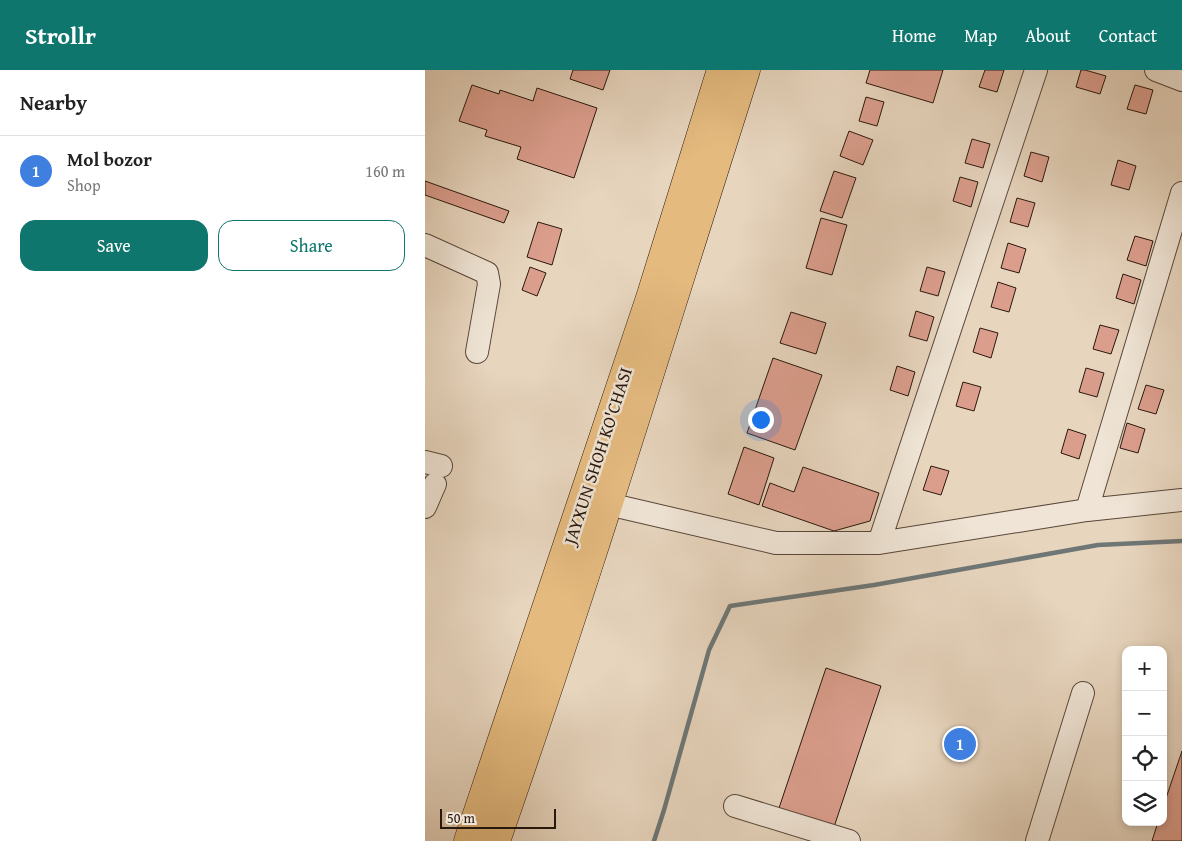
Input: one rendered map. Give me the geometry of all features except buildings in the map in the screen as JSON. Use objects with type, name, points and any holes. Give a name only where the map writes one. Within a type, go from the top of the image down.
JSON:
[{"type":"highway","name":"JAYXUN SHOH KO'CHASI","points":[[468,841],[647,308],[721,70]]},
{"type":"highway","name":"JAYXUN SHOH KO'CHASI","points":[[496,841],[528,750],[608,504],[746,70]]},
{"type":"street","points":[[879,543],[1036,70]]},
{"type":"street","points":[[1156,70],[1182,80]]},
{"type":"street","points":[[1087,510],[1182,193]]},
{"type":"street","points":[[425,245],[487,273],[489,284],[477,352]]},
{"type":"street","points":[[425,507],[434,471]]},
{"type":"street","points":[[608,504],[776,543],[879,543],[1087,510],[1182,500]]},
{"type":"street","points":[[1037,841],[1083,693]]},
{"type":"street","points":[[735,806],[849,841]]},
{"type":"waterway","points":[[654,841],[709,650],[730,606],[874,585],[1098,545],[1182,541]]},
{"type":"place","name":"Mol bozor","points":[[960,744]]}]
